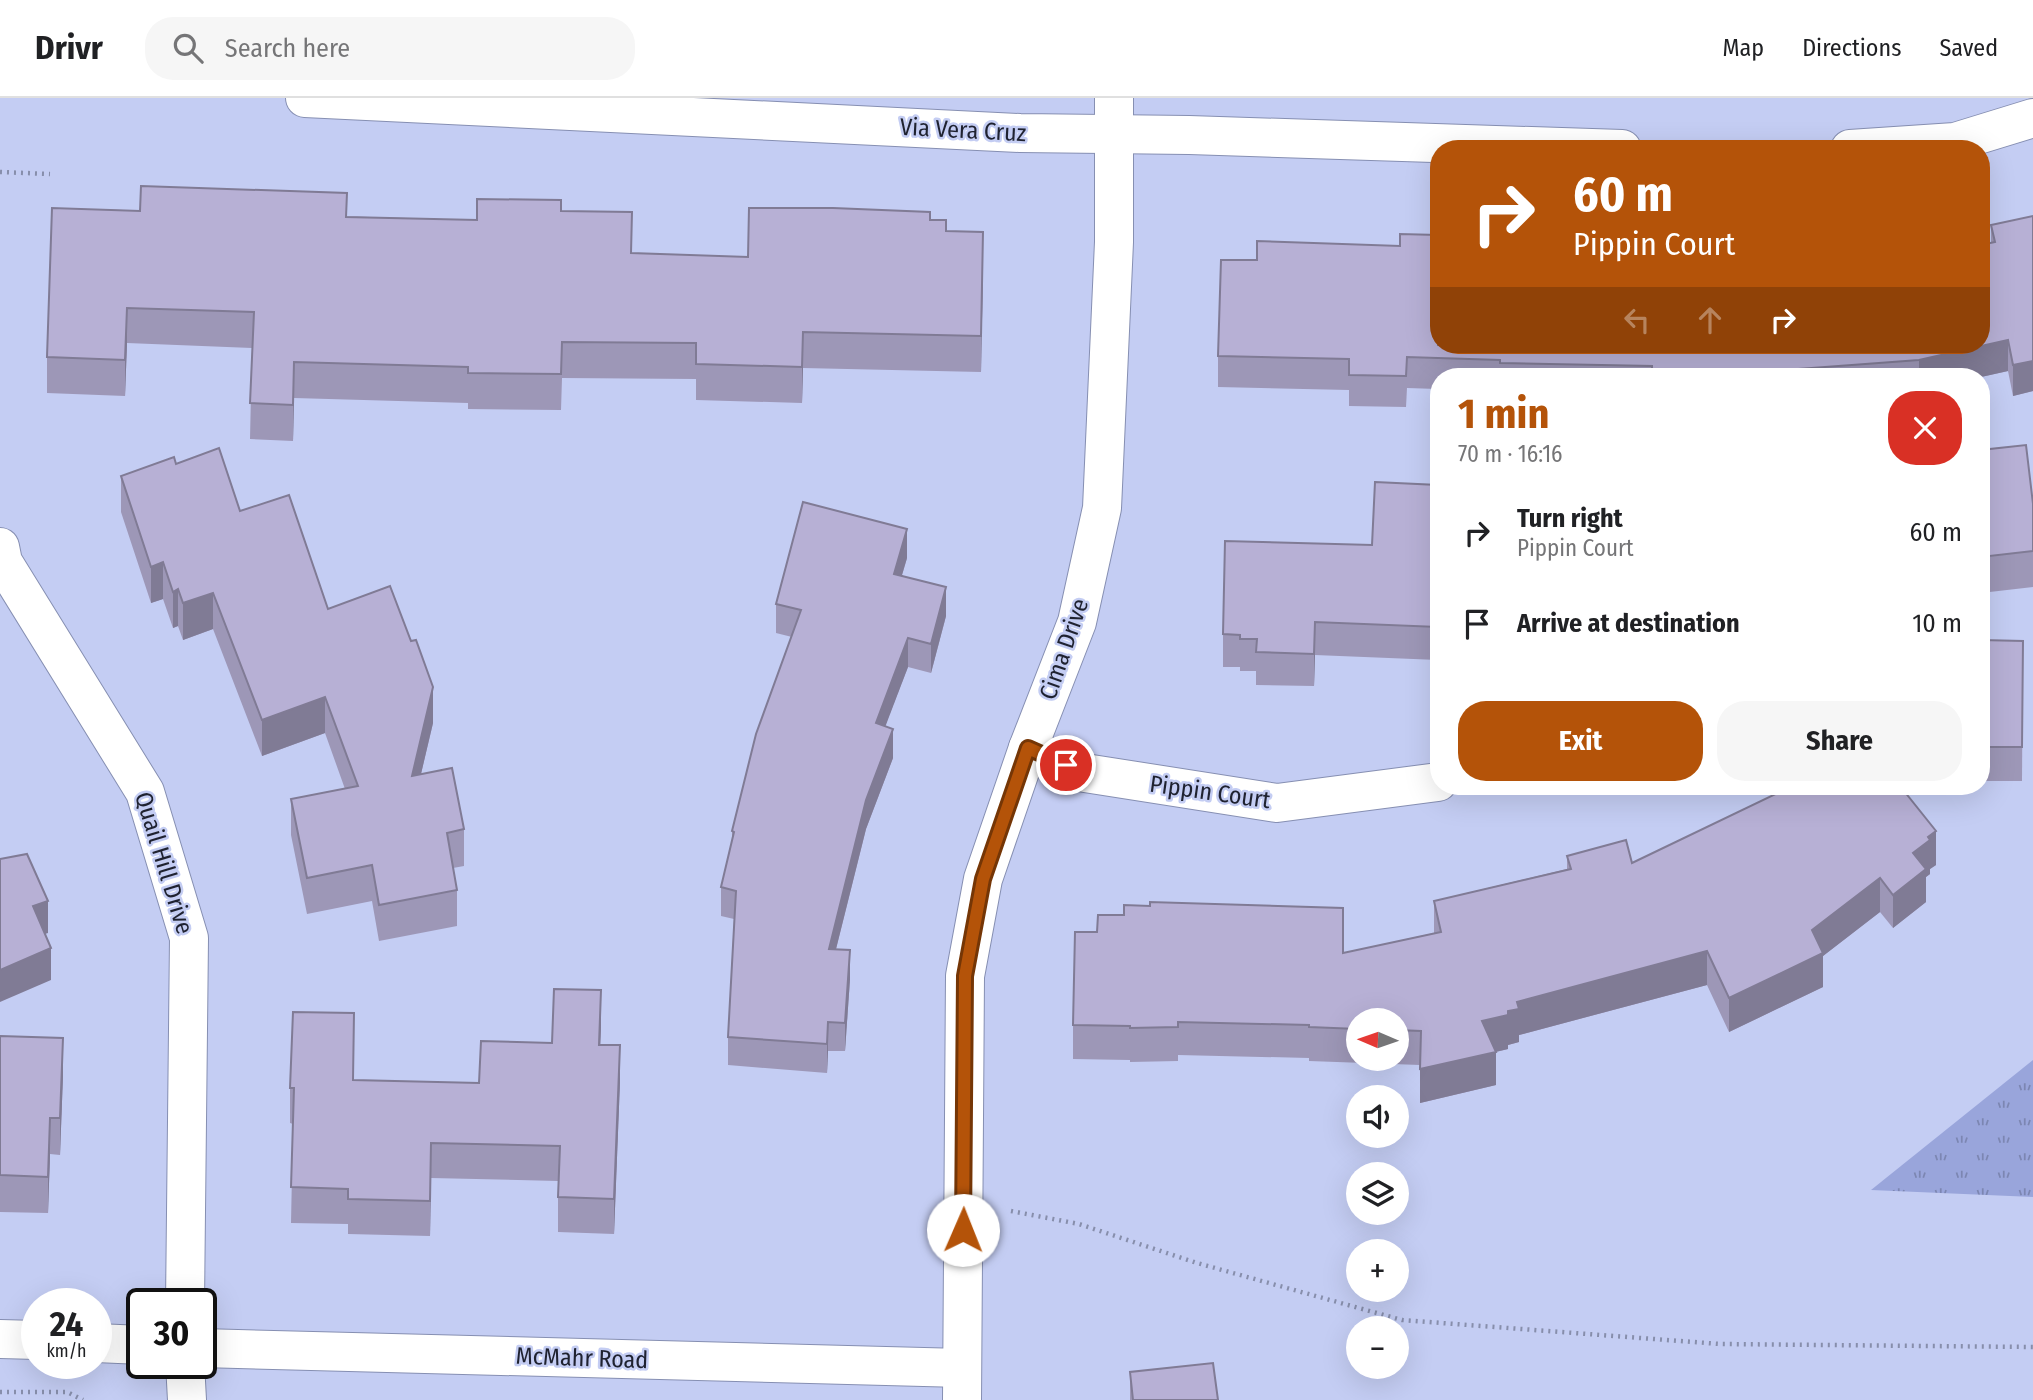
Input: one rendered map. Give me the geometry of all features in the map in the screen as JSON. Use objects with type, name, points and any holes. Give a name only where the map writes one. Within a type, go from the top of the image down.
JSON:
[{"type":"street","name":"Via Vera Cruz","points":[[305,98],[1020,133],[1114,116],[1189,135],[1430,143]]},
{"type":"street","name":"Cima Drive","points":[[962,1384],[965,976],[983,879],[1028,748],[1077,622],[1102,508],[1114,242],[1114,116]]},
{"type":"street","points":[[1962,140],[2033,118]]},
{"type":"street","name":"Quail Hill Drive","points":[[0,547],[2,562],[145,792],[189,938],[185,1288]]},
{"type":"street","name":"Pippin Court","points":[[1028,748],[1085,773],[1276,803],[1430,783]]},
{"type":"street","points":[[0,1339],[21,1340]]},
{"type":"street","name":"McMahr Road","points":[[217,1349],[962,1384]]},
{"type":"street","points":[[186,1379],[187,1400]]},
{"type":"path","points":[[0,172],[50,174]]},
{"type":"path","points":[[963,1202],[1079,1224],[1197,1262],[1402,1320],[1720,1344],[2033,1347]]},
{"type":"path","points":[[0,1392],[67,1392],[83,1400]]},
{"type":"green space","points":[[2033,1060],[2033,1197],[1871,1190]]},
{"type":"building","points":[[141,186],[347,193],[346,217],[477,220],[477,199],[561,200],[561,211],[632,212],[631,253],[748,257],[749,208],[930,212],[930,220],[946,220],[946,231],[983,232],[981,336],[803,332],[802,367],[696,364],[696,343],[562,342],[561,374],[468,373],[468,367],[294,362],[293,405],[250,403],[254,312],[127,308],[125,360],[47,357],[52,208],[140,211]]},
{"type":"building","points":[[2033,216],[2033,361],[2013,365],[2008,340],[1990,344],[1990,243],[1995,242],[1991,225]]},
{"type":"building","points":[[1400,234],[1430,235],[1430,354],[1946,354],[1919,360],[1812,368],[1652,368],[1407,357],[1406,376],[1349,375],[1349,359],[1218,356],[1221,260],[1257,260],[1257,241],[1400,246]]},
{"type":"building","points":[[2026,445],[2033,504],[2033,551],[1990,556],[1990,449]]},
{"type":"building","points":[[219,448],[240,511],[289,495],[328,609],[390,586],[411,641],[416,640],[433,687],[412,776],[452,768],[464,829],[447,833],[457,890],[379,905],[372,865],[307,878],[291,799],[358,786],[325,697],[262,720],[213,593],[183,603],[178,589],[173,592],[163,562],[151,567],[121,476],[174,457],[176,464]]},
{"type":"building","points":[[1375,482],[1430,485],[1430,627],[1315,622],[1314,654],[1256,652],[1257,639],[1240,639],[1240,635],[1223,634],[1225,541],[1372,545]]},
{"type":"building","points":[[803,502],[907,529],[894,574],[946,587],[931,644],[908,638],[876,723],[893,729],[866,800],[829,949],[850,950],[845,1023],[828,1022],[827,1044],[728,1037],[736,891],[721,887],[756,734],[801,610],[776,604]]},
{"type":"building","points":[[1990,640],[2023,641],[2022,747],[1990,747]]},
{"type":"building","points":[[1774,795],[1907,795],[1936,831],[1928,837],[1930,840],[1913,853],[1926,869],[1893,895],[1880,878],[1812,930],[1823,953],[1729,998],[1707,951],[1517,1002],[1519,1009],[1508,1011],[1508,1015],[1482,1021],[1496,1052],[1420,1069],[1421,1031],[1409,1031],[1409,1008],[1346,1008],[1346,1029],[1178,1022],[1178,1027],[1073,1025],[1075,932],[1097,932],[1098,915],[1124,915],[1124,905],[1150,906],[1150,902],[1343,908],[1343,953],[1441,932],[1434,901],[1571,869],[1567,856],[1626,840],[1632,863]]},
{"type":"building","points":[[27,854],[48,901],[33,906],[51,948],[0,970],[0,859]]},
{"type":"building","points":[[554,989],[601,990],[599,1045],[620,1045],[614,1199],[558,1197],[560,1146],[431,1143],[430,1201],[348,1199],[348,1189],[291,1187],[294,1088],[290,1088],[293,1012],[354,1013],[353,1080],[479,1083],[481,1041],[552,1043]]},
{"type":"building","points":[[0,1036],[63,1038],[60,1118],[50,1118],[48,1177],[0,1175]]},
{"type":"building","points":[[1213,1363],[1218,1400],[1133,1400],[1130,1372]]},
{"type":"route","points":[[963,1230],[965,976],[983,879],[1028,748],[1066,765]]}]
